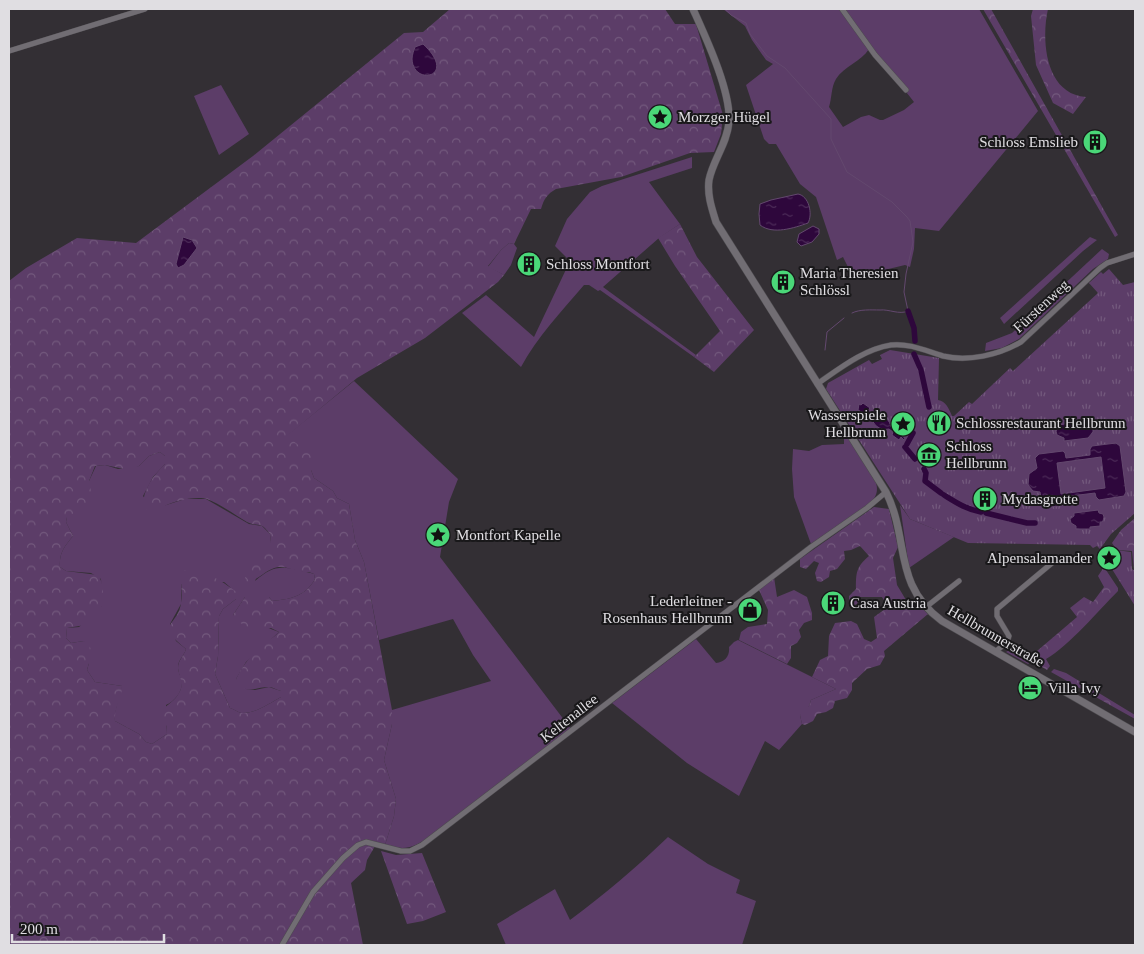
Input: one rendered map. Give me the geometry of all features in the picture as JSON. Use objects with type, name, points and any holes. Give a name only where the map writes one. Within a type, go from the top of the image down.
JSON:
[{"type":"street","points":[[9,51],[145,9]]},
{"type":"street","name":"Hellbrunnerstraße","points":[[693,9],[720,78],[729,114],[726,138],[709,181],[712,210],[722,232],[886,492],[895,516],[908,577],[914,591],[926,607],[942,621],[1081,699],[1135,732]]},
{"type":"street","points":[[842,9],[884,67],[906,90]]},
{"type":"street","name":"Fürstenweg","points":[[817,384],[865,354],[890,345],[907,345],[945,356],[964,358],[1012,348],[1021,342],[1100,268],[1107,263],[1135,254]]},
{"type":"street","name":"Keltenallee","points":[[282,945],[314,892],[343,858],[358,845],[366,842],[401,851],[410,851],[422,845],[811,547],[867,508],[886,492]]},
{"type":"street","points":[[995,652],[1007,642],[1010,636],[997,616],[997,609],[1052,563]]},
{"type":"street","points":[[926,607],[959,581]]},
{"type":"green space","points":[[450,9],[665,9],[675,24],[696,24],[723,115],[721,134],[714,152],[690,153],[621,177],[553,191],[546,197],[541,209],[531,209],[514,244],[509,243],[488,266],[504,275],[498,282],[425,338],[357,378],[287,436],[310,454],[314,462],[311,470],[314,478],[333,491],[337,498],[349,504],[355,540],[364,562],[392,710],[392,724],[384,760],[396,799],[394,816],[385,845],[375,846],[367,860],[365,870],[351,883],[363,945],[9,945],[9,281],[26,268],[77,238],[136,243],[253,156],[404,33],[423,32]],"holes":[[[160,452],[165,456],[165,464],[152,479],[147,489],[143,507],[155,515],[163,507],[178,501],[194,498],[207,499],[249,523],[260,525],[270,534],[271,542],[256,553],[248,564],[245,576],[246,582],[278,567],[309,572],[314,574],[315,579],[307,590],[291,598],[272,601],[269,597],[245,597],[233,615],[240,623],[249,628],[260,630],[271,628],[279,632],[253,654],[236,679],[237,685],[242,688],[250,690],[272,687],[281,691],[281,697],[257,710],[241,713],[230,708],[215,674],[218,656],[219,616],[223,609],[236,599],[238,593],[212,577],[183,570],[181,578],[181,603],[179,611],[169,629],[176,641],[186,649],[178,665],[181,688],[177,696],[161,714],[160,720],[167,726],[167,734],[152,744],[146,742],[139,734],[115,721],[122,686],[95,682],[87,670],[92,654],[90,648],[84,641],[71,643],[66,638],[67,628],[85,625],[101,612],[103,588],[98,575],[66,571],[60,567],[60,558],[73,536],[66,522],[67,517],[84,508],[92,497],[89,481],[95,466],[105,465],[129,470],[139,466],[149,456]]]},
{"type":"green space","points":[[723,9],[979,9],[1038,111],[939,231],[915,228],[914,249],[910,267],[905,265],[851,278],[843,257],[837,260],[816,197],[800,184],[776,144],[769,144],[764,139],[746,85],[773,64],[766,60],[745,26]],"holes":[[[869,49],[914,102],[904,110],[883,120],[869,115],[861,117],[843,127],[829,107],[834,82],[843,71],[862,57]]]},
{"type":"green space","points":[[983,9],[991,9],[1118,235],[1115,237]]},
{"type":"green space","points":[[1033,9],[1048,9],[1045,35],[1046,50],[1054,76],[1072,94],[1086,97],[1073,114],[1053,103],[1036,65],[1031,16]]},
{"type":"green space","points":[[221,85],[249,134],[219,155],[194,96]]},
{"type":"green space","points":[[692,157],[692,168],[649,182],[680,224],[659,238],[603,287],[696,355],[694,357],[600,290],[598,291],[589,285],[584,285],[550,324],[534,345],[521,367],[462,313],[486,295],[534,337],[570,261],[555,246],[567,219],[590,192],[602,186]]},
{"type":"green space","points":[[680,224],[697,257],[754,330],[714,372],[694,357],[720,331],[658,238]]},
{"type":"green space","points":[[1090,237],[1097,240],[1004,324],[1000,318]]},
{"type":"green space","points":[[509,243],[514,244],[517,248],[511,265],[504,275],[488,267]]},
{"type":"green space","points":[[1102,249],[1109,254],[1108,259],[1093,269],[1019,339],[1002,348],[985,351],[986,343],[1012,333]]},
{"type":"green space","points":[[1109,269],[1123,285],[1135,282],[1135,513],[1111,534],[1100,549],[1097,546],[1093,548],[1090,545],[968,543],[910,519],[826,389],[828,383],[869,360],[872,364],[882,359],[880,355],[890,350],[939,358],[938,400],[945,404],[952,416],[954,416],[969,402],[972,404],[1010,368],[1013,371],[1098,293],[1089,283],[1101,272],[1103,274]]},
{"type":"green space","points":[[354,381],[458,479],[449,502],[440,557],[571,729],[431,836],[414,846],[404,848],[385,845],[394,816],[396,799],[384,760],[392,724],[392,710],[491,681],[473,655],[453,619],[379,640],[364,562],[355,540],[349,504],[337,498],[333,491],[314,478],[311,470],[286,436]]},
{"type":"green space","points":[[844,431],[875,479],[876,494],[868,505],[811,544],[794,497],[793,449],[809,451],[822,445],[844,444]]},
{"type":"green space","points":[[160,452],[165,456],[165,464],[153,477],[143,496],[155,512],[160,507],[185,499],[206,499],[249,524],[262,526],[270,534],[271,542],[255,581],[270,570],[280,568],[312,573],[315,579],[307,590],[291,598],[272,601],[269,597],[245,597],[233,615],[279,632],[246,662],[236,679],[246,689],[255,690],[269,687],[281,691],[281,697],[262,708],[246,713],[230,708],[215,674],[218,656],[219,616],[223,609],[236,599],[230,587],[224,582],[181,584],[181,604],[170,624],[176,641],[186,649],[178,665],[182,686],[172,702],[166,705],[167,734],[152,744],[146,742],[139,734],[115,721],[115,712],[122,686],[95,682],[87,670],[89,663],[84,641],[71,643],[66,638],[67,628],[79,627],[102,606],[101,579],[91,573],[66,571],[60,567],[60,558],[73,536],[66,522],[67,516],[70,514],[96,466],[105,465],[118,469],[139,466],[149,456]]},
{"type":"green space","points":[[900,505],[910,519],[954,537],[909,568]]},
{"type":"green space","points":[[874,507],[889,509],[898,547],[893,558],[897,585],[906,600],[917,603],[928,614],[884,651],[885,656],[880,665],[867,669],[852,683],[852,690],[847,698],[835,701],[833,708],[817,714],[813,721],[805,725],[802,724],[800,715],[802,709],[809,706],[811,700],[836,689],[812,677],[820,660],[828,656],[829,636],[835,623],[851,621],[857,624],[864,639],[871,642],[877,638],[874,617],[888,607],[882,597],[860,597],[857,604],[852,606],[849,603],[849,596],[856,589],[858,571],[861,564],[869,556],[860,546],[844,551],[845,559],[837,569],[830,571],[829,577],[821,582],[817,581],[815,573],[819,563],[814,561],[806,569],[800,567],[800,559]]},
{"type":"green space","points":[[1135,518],[1135,570],[1132,551],[1117,550],[1112,543],[1121,530]]},
{"type":"green space","points":[[1116,550],[1131,552],[1132,569],[1135,571],[1135,606],[1107,561],[1108,554]]},
{"type":"green space","points":[[1104,567],[1118,588],[1118,591],[1074,637],[1046,659],[1050,666],[1047,670],[1032,661],[1028,664],[1006,652],[1014,647],[1030,657],[1077,617],[1070,608],[1084,597],[1093,602],[1104,587],[1098,576]]},
{"type":"green space","points":[[774,577],[777,597],[794,590],[807,597],[812,613],[812,620],[804,623],[799,630],[801,637],[797,643],[791,646],[791,658],[787,664],[739,640],[741,632],[748,627],[767,624],[768,610],[759,590]]},
{"type":"green space","points":[[696,639],[716,663],[726,658],[729,653],[729,647],[738,640],[836,689],[811,700],[809,706],[800,715],[802,724],[779,750],[765,741],[739,796],[687,763],[612,703]]},
{"type":"green space","points":[[1054,669],[1066,673],[1135,715],[1135,719],[1051,672]]},
{"type":"green space","points":[[668,837],[708,864],[740,880],[736,893],[756,901],[742,945],[506,945],[497,924],[555,889],[570,920],[645,859]]},
{"type":"green space","points":[[381,851],[396,855],[422,853],[446,912],[423,921],[407,924]]},
{"type":"water","points":[[423,44],[433,55],[437,64],[436,71],[425,75],[419,73],[414,68],[412,59],[415,47]]},
{"type":"water","points":[[798,194],[805,198],[809,206],[810,215],[808,223],[777,230],[771,230],[760,225],[760,204]]},
{"type":"water","points":[[813,226],[819,229],[819,234],[812,242],[801,246],[797,242],[799,234]]},
{"type":"water","points":[[183,237],[192,240],[197,248],[184,265],[178,268],[176,264]]},
{"type":"water","points":[[863,403],[870,408],[868,410],[871,412],[885,417],[895,430],[897,428],[904,433],[902,436],[905,438],[904,440],[901,437],[899,440],[892,435],[893,432],[889,429],[877,427],[871,415],[858,410],[859,404]]},
{"type":"water","points":[[1078,421],[1089,422],[1093,425],[1093,432],[1088,438],[1064,441],[1064,438],[1057,435],[1056,431],[1060,425]]},
{"type":"water","points":[[1116,443],[1120,446],[1126,492],[1124,496],[1099,500],[1095,493],[1071,496],[1069,504],[1045,508],[1042,505],[1040,492],[1033,491],[1028,485],[1029,474],[1037,468],[1035,458],[1039,454],[1063,451],[1066,458],[1090,455],[1092,446]],"holes":[[[1101,457],[1105,488],[1061,494],[1057,463]]]},
{"type":"water","points":[[1098,510],[1104,517],[1100,526],[1090,527],[1090,529],[1076,529],[1076,526],[1071,523],[1070,519],[1074,516],[1074,513]]},
{"type":"waterway","points":[[725,9],[731,15],[746,23],[750,34],[767,56],[785,68],[831,119],[831,139],[847,172],[892,202],[910,221],[913,242],[904,292],[908,311],[866,310],[852,313]]},
{"type":"waterway","points":[[908,311],[914,328],[915,341]]},
{"type":"waterway","points":[[825,350],[827,332],[844,318]]},
{"type":"waterway","points":[[914,354],[921,370],[929,407]]},
{"type":"waterway","points":[[907,444],[913,433]]},
{"type":"waterway","points":[[905,447],[915,459]]},
{"type":"waterway","points":[[924,469],[926,473],[925,481],[941,493]]},
{"type":"waterway","points":[[944,495],[957,503],[981,512]]},
{"type":"waterway","points":[[986,513],[1027,523],[1035,523]]},
{"type":"place","name":"Morzger Hügel","points":[[660,117]]},
{"type":"place","name":"Schloss Emslieb","points":[[1095,142]]},
{"type":"place","name":"Schloss Montfort","points":[[529,264]]},
{"type":"place","name":"Maria Theresien Schlössl","points":[[783,282]]},
{"type":"place","name":"Schlossrestaurant Hellbrunn","points":[[939,423]]},
{"type":"place","name":"Wasserspiele Hellbrunn","points":[[903,424]]},
{"type":"place","name":"Schloss Hellbrunn","points":[[929,455]]},
{"type":"place","name":"Mydasgrotte","points":[[985,499]]},
{"type":"place","name":"Montfort Kapelle","points":[[438,535]]},
{"type":"place","name":"Alpensalamander","points":[[1109,558]]},
{"type":"place","name":"Casa Austria","points":[[833,603]]},
{"type":"place","name":"Lederleitner - Rosenhaus Hellbrunn","points":[[750,610]]},
{"type":"place","name":"Villa Ivy","points":[[1030,688]]}]
